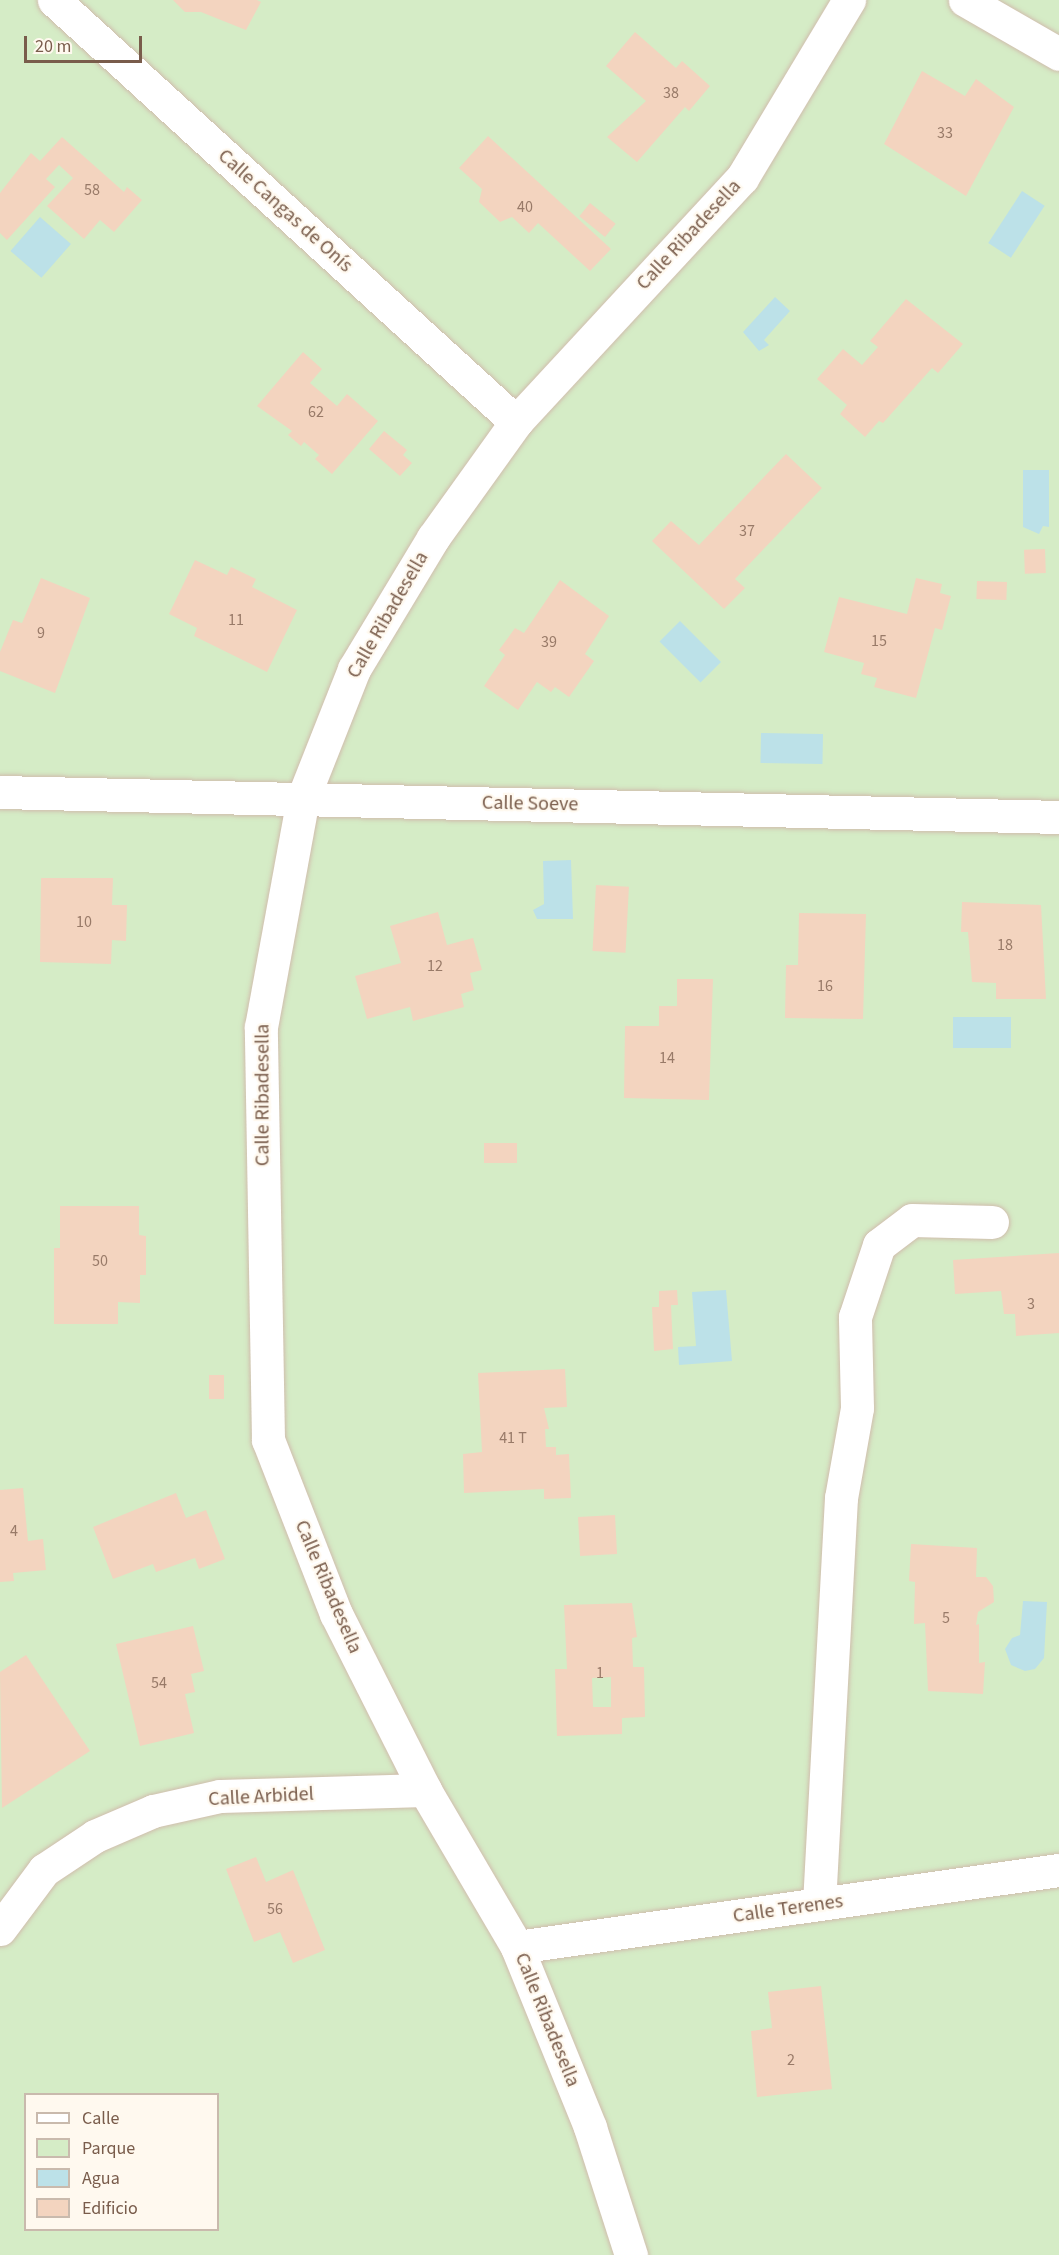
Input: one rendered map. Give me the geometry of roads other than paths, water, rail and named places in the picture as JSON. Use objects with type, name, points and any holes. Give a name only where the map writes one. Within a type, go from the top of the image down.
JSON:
[{"type":"street","name":"Calle Cangas de Onís","points":[[54,0],[516,422]]},
{"type":"street","name":"Calle Ribadesella","points":[[631,2255],[591,2127],[517,1947],[424,1790],[336,1614],[268,1440],[261,1027],[303,798],[354,669],[433,538],[516,422],[742,178],[849,0]]},
{"type":"street","points":[[965,0],[1059,54]]},
{"type":"street","name":"Calle Soeve","points":[[0,792],[1059,817]]},
{"type":"street","points":[[819,1904],[841,1498],[857,1408],[855,1317],[879,1245],[912,1221],[992,1222]]},
{"type":"street","name":"Calle Arbidel","points":[[0,1929],[44,1870],[95,1836],[153,1811],[220,1796],[424,1790]]},
{"type":"street","name":"Calle Terenes","points":[[517,1947],[1059,1870]]},
{"type":"water","points":[[1022,191],[1045,206],[1011,258],[988,243]]},
{"type":"water","points":[[40,217],[71,244],[41,278],[10,251]]},
{"type":"water","points":[[775,297],[790,311],[764,340],[769,345],[759,351],[743,332]]},
{"type":"water","points":[[1023,470],[1049,470],[1049,527],[1043,526],[1039,534],[1023,527]]},
{"type":"water","points":[[680,621],[721,662],[701,683],[659,642]]},
{"type":"water","points":[[761,733],[823,734],[822,764],[760,763]]},
{"type":"water","points":[[571,860],[573,919],[537,919],[533,910],[544,904],[543,861]]},
{"type":"water","points":[[953,1017],[1011,1017],[1011,1048],[953,1048]]},
{"type":"water","points":[[726,1290],[732,1361],[679,1365],[678,1347],[696,1346],[692,1292]]},
{"type":"water","points":[[1023,1601],[1047,1602],[1044,1658],[1035,1669],[1025,1671],[1011,1665],[1005,1649],[1012,1638],[1020,1635]]}]
